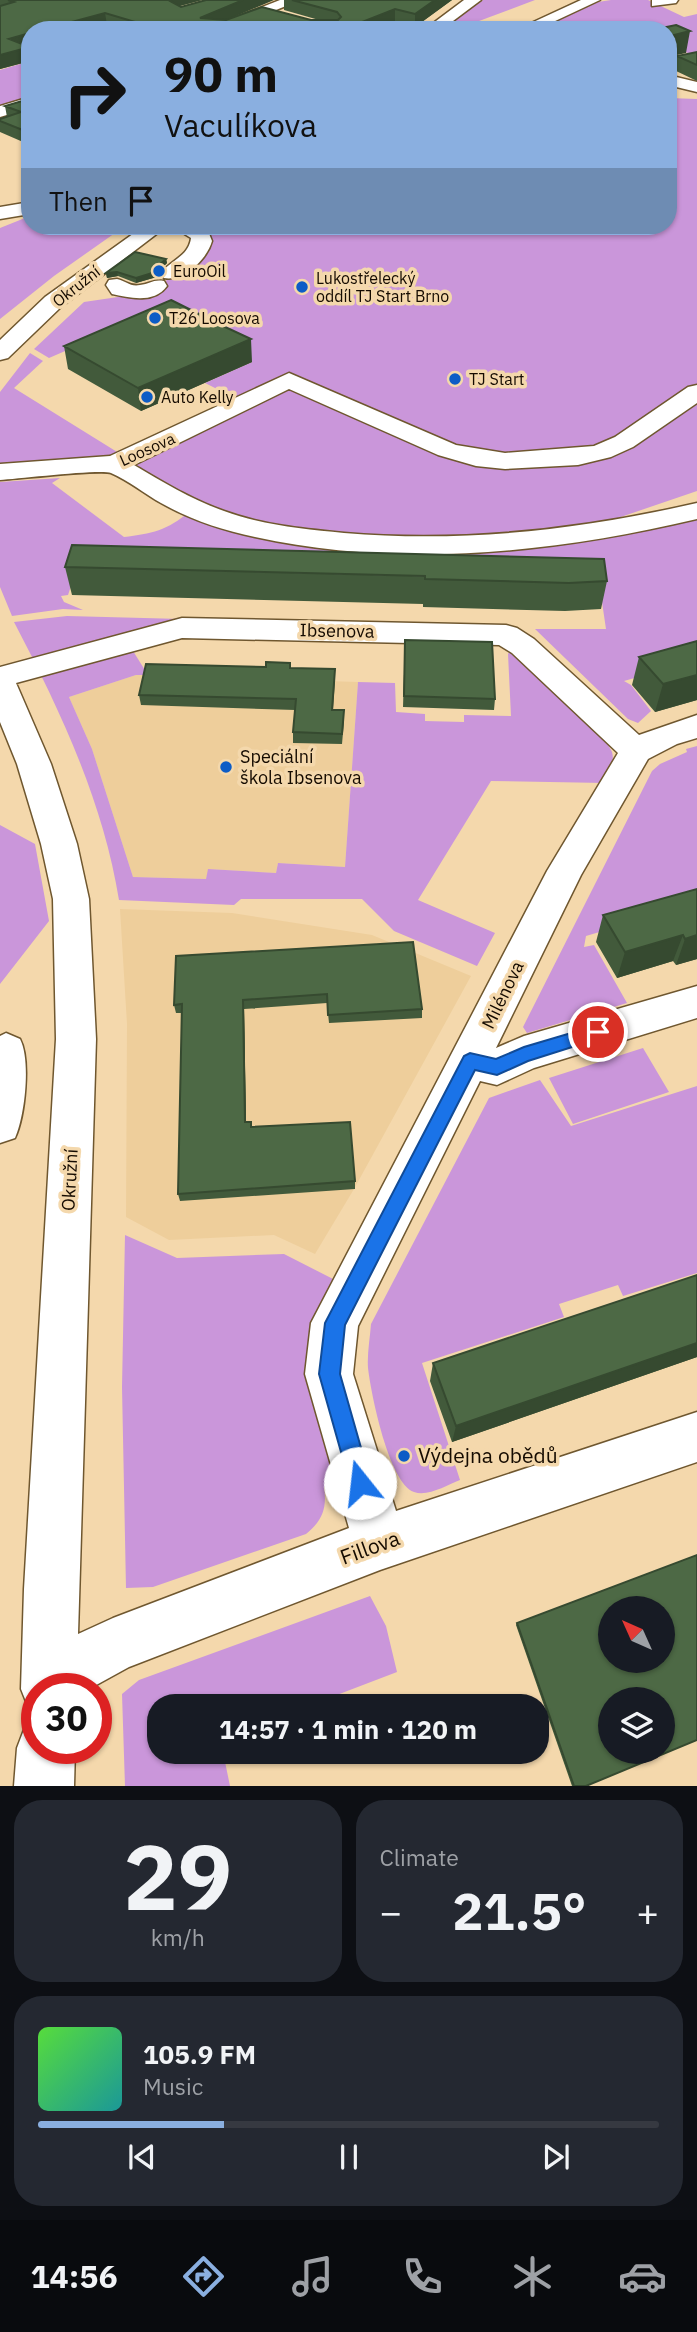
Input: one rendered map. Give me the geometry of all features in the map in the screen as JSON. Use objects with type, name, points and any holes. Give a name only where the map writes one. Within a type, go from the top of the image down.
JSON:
[{"type":"street","points":[[236,21],[294,0]]},
{"type":"street","points":[[444,21],[474,0]]},
{"type":"street","points":[[544,21],[593,0]]},
{"type":"street","points":[[262,12],[283,17]]},
{"type":"street","points":[[677,82],[695,87]]},
{"type":"street","points":[[0,112],[21,105]]},
{"type":"street","points":[[0,124],[21,121]]},
{"type":"street","points":[[0,213],[21,210]]},
{"type":"street","name":"Okružní","points":[[0,353],[53,303],[145,235]]},
{"type":"street","points":[[169,245],[181,235]]},
{"type":"street","points":[[53,303],[119,283],[120,289],[133,292],[150,290],[198,253],[202,243],[201,235]]},
{"type":"street","name":"Loosova","points":[[0,472],[114,464],[289,380],[447,450],[475,458],[535,461],[602,452],[624,442],[697,392]]},
{"type":"street","points":[[114,464],[179,502],[237,525],[269,532],[357,543],[484,546],[564,539],[631,528],[697,511]]},
{"type":"street","name":"Ibsenova","points":[[0,677],[182,628],[506,635],[523,646],[636,751]]},
{"type":"street","name":"Okružní","points":[[0,683],[34,764],[59,844],[71,899],[76,1040],[52,1576],[50,1673]]},
{"type":"street","points":[[636,751],[665,736],[697,726]]},
{"type":"street","name":"Milénova","points":[[380,1544],[329,1374],[335,1323],[565,871],[636,751]]},
{"type":"street","points":[[470,1061],[497,1067],[524,1054],[697,1002]]},
{"type":"street","points":[[0,1124],[6,1051]]},
{"type":"street","name":"Fillova","points":[[68,1673],[113,1646],[380,1544],[697,1437]]},
{"type":"street","points":[[44,1786],[45,1764]]},
{"type":"shaded area","points":[[483,0],[535,0],[479,21],[454,21]]},
{"type":"shaded area","points":[[648,0],[684,17],[697,14],[697,54],[692,55],[677,48],[677,21],[555,21],[598,2]]},
{"type":"shaded area","points":[[21,64],[21,99],[0,105],[0,70]]},
{"type":"shaded area","name":"TJ Start","points":[[677,98],[697,99],[697,491],[568,535],[479,541],[305,533],[214,511],[137,470],[135,463],[249,405],[205,383],[252,362],[155,312],[49,358],[34,349],[84,302],[152,292],[201,253],[200,235],[677,235]]},
{"type":"shaded area","points":[[21,220],[21,235],[112,235],[0,319],[0,228]]},
{"type":"shaded area","points":[[30,353],[43,361],[14,388],[122,455],[0,467],[0,392]]},
{"type":"shaded area","points":[[60,478],[52,483],[124,537],[159,530],[189,512],[210,521],[484,550],[557,545],[596,539],[697,515],[697,660],[624,681],[631,685],[651,711],[638,723],[628,719],[535,629],[606,629],[599,582],[75,574],[68,595],[61,596],[64,602],[83,610],[63,609],[12,616],[0,587],[0,482]]},
{"type":"shaded area","points":[[67,616],[182,619],[123,635],[148,675],[136,675],[69,697],[92,749],[133,877],[206,879],[208,869],[276,873],[278,863],[345,867],[358,682],[395,683],[396,712],[425,714],[425,721],[464,722],[464,715],[511,716],[508,654],[513,647],[597,730],[612,752],[612,764],[605,783],[491,781],[418,900],[495,933],[477,966],[394,931],[362,899],[241,899],[234,905],[119,900],[102,827],[78,757],[14,622]]},
{"type":"shaded area","name":"Speciální škola Ibsenova","points":[[136,675],[358,682],[345,867],[278,863],[276,873],[209,869],[206,879],[133,877],[92,749],[69,697]]},
{"type":"shaded area","points":[[697,746],[697,903],[586,936],[584,947],[594,945],[627,1003],[527,1033],[523,1027],[652,771],[660,764],[687,752],[686,749]]},
{"type":"shaded area","points":[[0,825],[35,844],[49,921],[0,984]]},
{"type":"shaded area","points":[[120,909],[232,913],[372,935],[471,976],[354,1189],[315,1254],[274,1235],[169,1240],[126,1217],[127,1024]]},
{"type":"shaded area","points":[[643,1048],[669,1092],[573,1124],[549,1078]]},
{"type":"shaded area","points":[[540,1080],[571,1126],[697,1086],[697,1273],[623,1296],[618,1285],[559,1304],[564,1317],[422,1363],[460,1480],[431,1492],[414,1492],[405,1485],[389,1456],[377,1416],[368,1368],[371,1324],[489,1098]]},
{"type":"shaded area","points":[[125,1235],[177,1258],[284,1254],[337,1281],[338,1483],[324,1487],[325,1501],[320,1519],[306,1534],[153,1587],[126,1588],[122,1387]]},
{"type":"shaded area","points":[[370,1596],[386,1626],[397,1672],[339,1694],[147,1694],[147,1764],[225,1764],[230,1786],[125,1786],[122,1694],[139,1680]]},
{"type":"building","points":[[8,0],[171,0],[181,7],[206,0],[243,0],[200,18],[226,20],[262,7],[311,20],[338,20],[341,17],[337,12],[292,0],[435,0],[415,14],[395,9],[365,21],[132,21],[105,13],[75,21],[21,21],[21,36],[9,39],[21,44],[21,49],[0,55],[0,6],[14,2]]},
{"type":"building","points":[[677,25],[690,31],[677,34]]},
{"type":"building","points":[[697,52],[697,65],[677,56]]},
{"type":"building","points":[[21,101],[21,112],[5,106]]},
{"type":"building","points":[[21,112],[21,129],[0,121]]},
{"type":"building","points":[[135,252],[166,259],[158,266],[159,271],[136,278],[117,272],[106,273]]},
{"type":"building","points":[[171,300],[251,339],[138,388],[64,346]]},
{"type":"building","points":[[72,545],[604,559],[607,581],[569,583],[425,579],[425,576],[65,567]]},
{"type":"building","points":[[405,640],[492,642],[495,699],[404,696]]},
{"type":"building","points":[[697,641],[697,675],[663,684],[639,657]]},
{"type":"building","points":[[266,662],[290,663],[290,668],[335,669],[332,710],[344,710],[342,734],[293,732],[296,699],[139,695],[146,664],[266,667]]},
{"type":"building","points":[[697,889],[697,935],[685,939],[683,935],[625,952],[603,915]]},
{"type":"building","points":[[413,942],[422,1009],[328,1015],[327,994],[243,1000],[245,1122],[251,1122],[251,1127],[350,1122],[355,1181],[178,1194],[182,1004],[174,1005],[176,956]]},
{"type":"building","points":[[697,1275],[697,1343],[456,1426],[433,1363]]},
{"type":"building","points":[[697,1555],[697,1740],[675,1749],[675,1687],[598,1687],[598,1764],[639,1764],[586,1786],[574,1786],[549,1715],[549,1694],[542,1694],[517,1623]]},
{"type":"place","name":"EuroOil","points":[[159,271]]},
{"type":"place","name":"Lukostřelecký oddíl TJ Start Brno","points":[[302,287]]},
{"type":"place","name":"T26 Loosova","points":[[155,318]]},
{"type":"place","name":"TJ Start","points":[[455,379]]},
{"type":"place","name":"Auto Kelly","points":[[147,397]]},
{"type":"place","name":"Speciální škola Ibsenova","points":[[226,767]]},
{"type":"place","name":"Výdejna obědů","points":[[404,1456]]},
{"type":"route","points":[[360,1483],[329,1374],[335,1323],[470,1061],[497,1067],[524,1054],[598,1032]]}]
